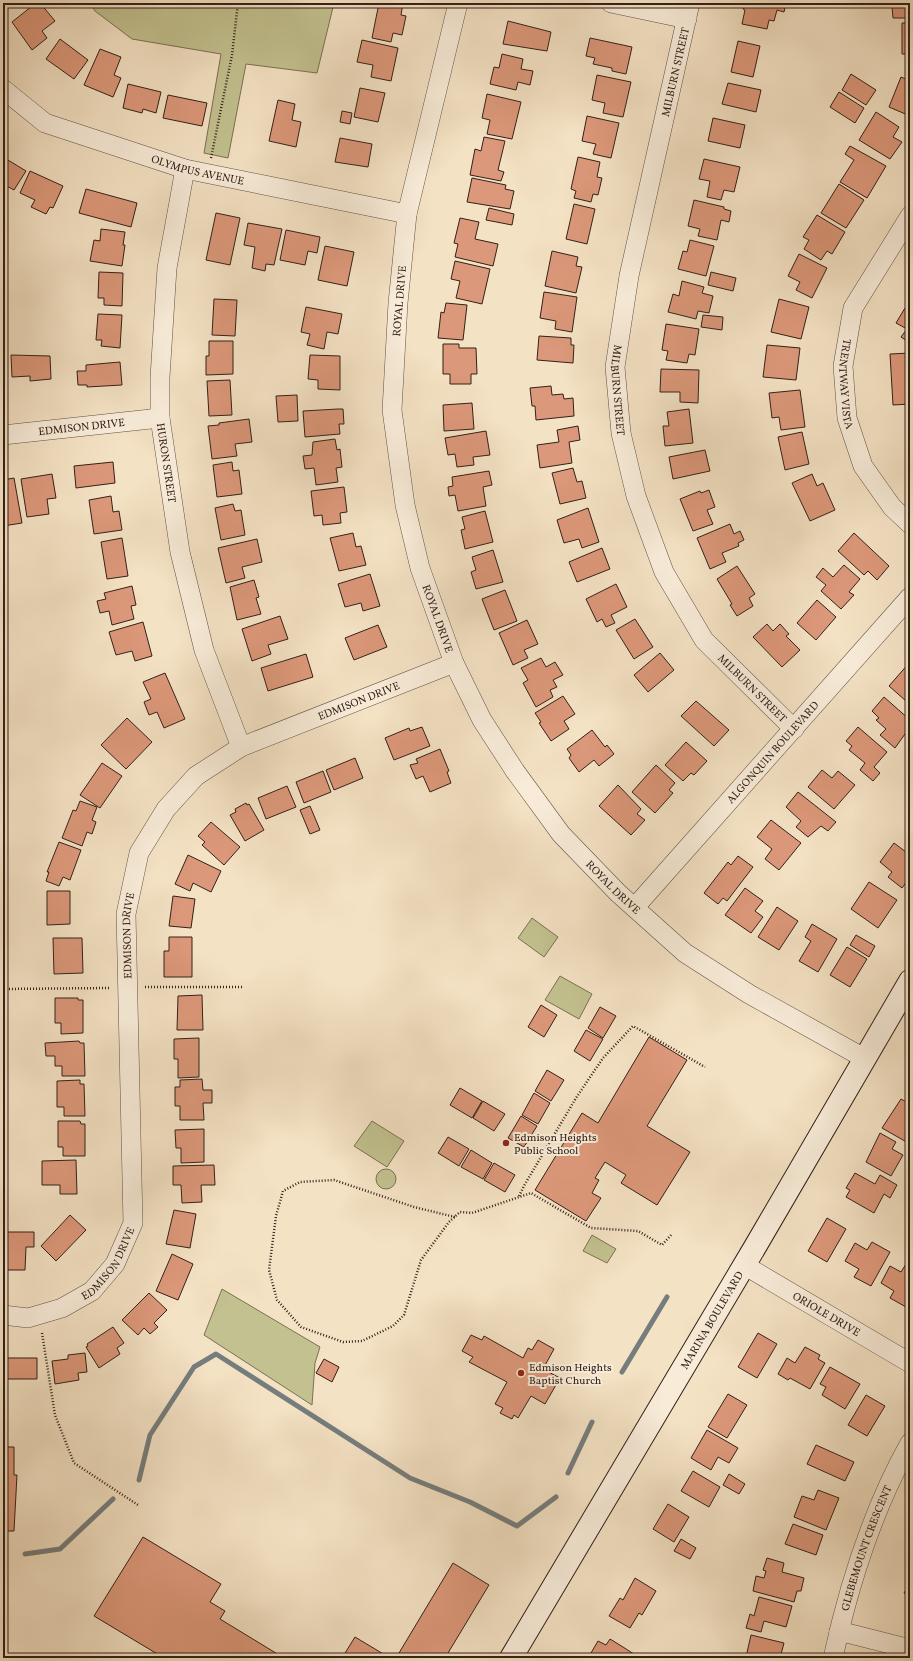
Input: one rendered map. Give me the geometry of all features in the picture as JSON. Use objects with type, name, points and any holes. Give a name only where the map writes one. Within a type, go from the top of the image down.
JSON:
[{"type":"street","name":"ROYAL DRIVE","points":[[458,3],[407,214],[398,303],[392,410],[405,505],[420,568],[454,663],[482,720],[515,771],[561,834],[618,893],[685,953],[749,994],[864,1058]]},
{"type":"street","points":[[611,3],[688,11]]},
{"type":"street","name":"MILBURN STREET","points":[[688,11],[629,276],[615,367],[621,433],[636,496],[664,572],[704,640],[794,729]]},
{"type":"street","name":"OLYMPUS AVENUE","points":[[3,89],[45,123],[185,169],[407,214]]},
{"type":"street","name":"HURON STREET","points":[[185,169],[167,268],[160,377],[160,418],[181,559],[204,650],[241,747]]},
{"type":"street","name":"TRENTWAY VISTA","points":[[910,216],[853,308],[843,366],[847,418],[863,466],[892,506],[910,524]]},
{"type":"street","name":"EDMISON DRIVE","points":[[3,435],[160,418]]},
{"type":"street","name":"ALGONQUIN BOULEVARD","points":[[634,907],[910,597]]},
{"type":"street","name":"EDMISON DRIVE","points":[[3,1315],[28,1318],[62,1308],[92,1291],[114,1264],[133,1223],[126,914],[139,853],[166,809],[196,776],[241,747],[454,663]]},
{"type":"street","name":"MARINA BOULEVARD","points":[[511,1658],[910,981]]},
{"type":"street","name":"ORIOLE DRIVE","points":[[744,1265],[910,1363]]},
{"type":"street","name":"GLEBEMOUNT CRESCENT","points":[[833,1658],[839,1631],[864,1545],[901,1459],[910,1442]]},
{"type":"street","points":[[839,1631],[910,1649]]},
{"type":"path","points":[[207,174],[232,55],[238,3]]},
{"type":"path","points":[[519,1197],[525,1184],[576,1098],[603,1058],[633,1026],[705,1067]]},
{"type":"path","points":[[455,1217],[414,1207],[334,1180],[300,1182],[283,1191],[276,1216],[268,1270],[277,1300],[301,1327],[343,1342],[362,1341],[393,1326],[404,1315],[421,1260],[427,1250],[460,1212],[472,1213],[531,1193],[591,1228],[638,1231],[662,1245],[672,1234]]},
{"type":"path","points":[[40,1314],[55,1415],[74,1463],[138,1505]]},
{"type":"shaded area","points":[[90,3],[334,3],[317,73],[246,64],[228,158],[204,153],[221,54],[132,39],[95,11]]},
{"type":"shaded area","points":[[532,918],[558,937],[544,957],[518,938]]},
{"type":"shaded area","points":[[560,976],[592,994],[579,1019],[545,1000]]},
{"type":"shaded area","points":[[372,1121],[404,1141],[387,1167],[354,1146]]},
{"type":"shaded area","points":[[386,1169],[393,1172],[396,1179],[393,1186],[386,1189],[379,1186],[376,1179],[379,1172]]},
{"type":"shaded area","points":[[592,1235],[616,1249],[607,1263],[583,1251]]},
{"type":"shaded area","points":[[222,1289],[320,1347],[315,1363],[312,1405],[204,1335]]},
{"type":"building","points":[[36,3],[40,3],[55,21],[42,31],[47,38],[32,50],[12,22]]},
{"type":"building","points":[[379,3],[403,3],[401,15],[406,16],[402,35],[393,33],[391,42],[372,38]]},
{"type":"building","points":[[744,3],[786,3],[784,12],[777,10],[774,21],[769,20],[767,29],[742,24],[745,10],[743,9]]},
{"type":"building","points":[[901,3],[910,3],[910,18],[893,18],[892,7],[901,6]]},
{"type":"building","points":[[508,21],[551,32],[547,51],[503,44]]},
{"type":"building","points":[[902,23],[910,23],[910,54],[902,54]]},
{"type":"building","points":[[590,38],[632,47],[626,74],[612,71],[612,68],[593,64],[595,58],[586,56]]},
{"type":"building","points":[[60,39],[88,60],[74,79],[46,59]]},
{"type":"building","points":[[362,40],[398,48],[391,81],[371,77],[373,65],[357,62]]},
{"type":"building","points":[[738,41],[760,46],[753,77],[731,72]]},
{"type":"building","points":[[100,49],[121,57],[114,75],[121,78],[113,97],[84,85]]},
{"type":"building","points":[[502,54],[523,59],[521,69],[533,71],[530,85],[518,82],[516,90],[490,84],[494,67],[499,68]]},
{"type":"building","points":[[851,74],[876,90],[866,105],[842,90]]},
{"type":"building","points":[[597,75],[631,82],[623,117],[603,113],[605,103],[592,100]]},
{"type":"building","points":[[901,77],[910,81],[910,116],[889,107]]},
{"type":"building","points":[[728,83],[761,90],[756,112],[722,104]]},
{"type":"building","points":[[128,84],[161,92],[156,113],[143,109],[142,113],[123,108]]},
{"type":"building","points":[[360,88],[385,93],[378,122],[354,117]]},
{"type":"building","points":[[839,92],[864,108],[855,123],[830,107]]},
{"type":"building","points":[[487,94],[521,102],[512,139],[487,134],[490,120],[482,118]]},
{"type":"building","points":[[168,95],[207,103],[202,126],[163,118]]},
{"type":"building","points":[[278,100],[295,104],[292,120],[301,122],[296,147],[269,141]]},
{"type":"building","points":[[342,111],[352,113],[350,124],[340,122]]},
{"type":"building","points":[[876,112],[899,127],[893,137],[902,142],[890,159],[859,140]]},
{"type":"building","points":[[587,116],[619,123],[611,158],[593,154],[596,144],[582,141]]},
{"type":"building","points":[[713,118],[745,125],[740,148],[708,141]]},
{"type":"building","points":[[484,137],[505,141],[498,170],[504,172],[501,181],[470,175],[475,149],[481,151]]},
{"type":"building","points":[[340,138],[372,144],[368,167],[335,162]]},
{"type":"building","points":[[850,146],[886,166],[867,198],[840,182],[854,160],[845,154]]},
{"type":"building","points":[[3,157],[26,171],[14,190],[3,184]]},
{"type":"building","points":[[578,157],[600,162],[597,177],[602,178],[598,195],[593,194],[591,202],[574,198],[576,191],[571,189]]},
{"type":"building","points":[[704,159],[740,167],[734,192],[724,190],[721,200],[707,197],[710,181],[699,179]]},
{"type":"building","points":[[30,171],[63,186],[53,208],[50,207],[46,214],[31,207],[35,200],[20,193]]},
{"type":"building","points":[[472,178],[506,185],[505,189],[514,191],[510,209],[467,202]]},
{"type":"building","points":[[839,184],[864,200],[846,228],[821,213]]},
{"type":"building","points":[[86,189],[137,203],[131,227],[79,213]]},
{"type":"building","points":[[694,200],[724,207],[724,209],[731,211],[729,222],[721,220],[717,240],[698,236],[700,229],[688,226]]},
{"type":"building","points":[[574,204],[595,209],[587,244],[566,239]]},
{"type":"building","points":[[489,208],[514,214],[512,225],[486,220]]},
{"type":"building","points":[[216,213],[240,218],[230,265],[206,260]]},
{"type":"building","points":[[817,215],[845,232],[832,254],[827,251],[821,260],[804,249],[809,240],[803,237]]},
{"type":"building","points":[[460,218],[479,222],[475,239],[498,244],[493,266],[455,257],[458,244],[454,243]]},
{"type":"building","points":[[248,223],[282,229],[274,265],[266,264],[265,271],[252,268],[255,247],[244,245]]},
{"type":"building","points":[[101,229],[125,232],[122,266],[90,261],[94,240],[100,241]]},
{"type":"building","points":[[286,230],[320,237],[317,253],[308,251],[305,265],[280,260]]},
{"type":"building","points":[[690,240],[714,246],[706,276],[678,269],[683,251],[687,252]]},
{"type":"building","points":[[325,246],[354,252],[347,286],[318,280]]},
{"type":"building","points":[[552,251],[578,257],[576,266],[582,267],[576,293],[545,286]]},
{"type":"building","points":[[799,254],[827,268],[812,298],[796,290],[800,282],[788,276]]},
{"type":"building","points":[[455,261],[490,269],[482,304],[456,298],[460,281],[451,279]]},
{"type":"building","points":[[99,272],[123,273],[122,306],[104,305],[104,298],[98,298]]},
{"type":"building","points":[[711,272],[736,278],[733,291],[708,285]]},
{"type":"building","points":[[682,281],[704,287],[702,293],[713,296],[709,313],[698,311],[696,319],[668,312],[673,294],[679,296]]},
{"type":"building","points":[[544,292],[577,297],[572,332],[555,329],[556,321],[540,318]]},
{"type":"building","points":[[214,299],[237,300],[235,336],[212,335]]},
{"type":"building","points":[[779,299],[809,307],[801,339],[771,332]]},
{"type":"building","points":[[446,303],[467,305],[463,340],[438,338],[441,312],[444,313]]},
{"type":"building","points":[[910,304],[910,343],[901,337],[907,329],[896,323],[905,308],[907,309]]},
{"type":"building","points":[[306,307],[342,314],[338,334],[327,332],[324,349],[307,345],[310,334],[301,332]]},
{"type":"building","points":[[98,314],[122,315],[120,348],[101,346],[102,340],[96,340]]},
{"type":"building","points":[[703,315],[723,317],[722,330],[701,327]]},
{"type":"building","points":[[666,324],[699,329],[695,355],[689,354],[687,363],[666,360],[668,351],[662,350]]},
{"type":"building","points":[[539,336],[571,338],[571,345],[574,345],[573,363],[537,360]]},
{"type":"building","points":[[209,341],[233,341],[233,374],[206,375],[206,356],[209,356]]},
{"type":"building","points":[[443,344],[459,344],[459,348],[476,348],[477,374],[471,374],[471,384],[450,384],[450,374],[443,374]]},
{"type":"building","points":[[767,345],[800,348],[796,380],[763,377]]},
{"type":"building","points":[[910,353],[910,404],[893,405],[890,354]]},
{"type":"building","points":[[11,355],[50,356],[51,379],[30,381],[30,376],[12,377]]},
{"type":"building","points":[[310,355],[340,356],[340,390],[318,389],[318,380],[308,379]]},
{"type":"building","points":[[120,362],[122,385],[87,387],[87,385],[78,385],[77,371],[86,371],[86,365]]},
{"type":"building","points":[[661,369],[699,370],[698,403],[680,402],[680,392],[660,392]]},
{"type":"building","points":[[230,380],[232,415],[209,416],[207,381]]},
{"type":"building","points":[[551,386],[552,395],[563,394],[564,399],[573,398],[574,416],[536,420],[535,406],[532,406],[530,388]]},
{"type":"building","points":[[800,390],[805,427],[781,430],[779,417],[772,418],[769,393]]},
{"type":"building","points":[[297,395],[298,421],[278,422],[276,396]]},
{"type":"building","points":[[472,403],[474,429],[444,431],[443,405]]},
{"type":"building","points":[[343,409],[344,424],[339,424],[340,434],[305,437],[303,411]]},
{"type":"building","points":[[689,409],[693,443],[665,446],[663,426],[669,426],[667,412]]},
{"type":"building","points":[[249,419],[252,442],[235,444],[237,456],[212,459],[208,426]]},
{"type":"building","points":[[578,426],[580,440],[569,442],[572,463],[540,468],[537,445],[559,442],[557,430]]},
{"type":"building","points":[[486,431],[490,455],[473,457],[474,465],[457,467],[455,454],[448,455],[445,438]]},
{"type":"building","points":[[802,432],[809,464],[785,470],[778,437]]},
{"type":"building","points":[[335,439],[337,450],[340,449],[342,467],[336,468],[338,482],[316,485],[314,468],[305,469],[303,456],[312,455],[313,442]]},
{"type":"building","points":[[705,450],[710,471],[673,479],[669,457]]},
{"type":"building","points":[[910,451],[910,462],[905,457]]},
{"type":"building","points":[[113,462],[115,483],[76,488],[74,466]]},
{"type":"building","points":[[232,462],[233,471],[239,470],[242,494],[217,497],[213,465]]},
{"type":"building","points":[[573,468],[577,482],[582,481],[586,498],[560,504],[552,473]]},
{"type":"building","points":[[489,471],[492,485],[483,487],[486,506],[458,511],[455,495],[449,496],[448,487],[453,486],[452,477]]},
{"type":"building","points":[[52,474],[56,498],[47,499],[49,514],[27,517],[21,479]]},
{"type":"building","points":[[812,474],[817,486],[823,483],[835,510],[810,521],[792,483]]},
{"type":"building","points":[[14,478],[22,523],[3,526],[3,480]]},
{"type":"building","points":[[344,487],[347,512],[340,513],[341,523],[323,525],[322,515],[314,516],[311,491]]},
{"type":"building","points":[[709,490],[715,507],[707,510],[713,524],[693,531],[680,499],[700,491],[701,493]]},
{"type":"building","points":[[111,496],[113,512],[119,511],[122,530],[94,534],[89,500]]},
{"type":"building","points":[[233,504],[235,511],[241,510],[245,535],[221,540],[215,508]]},
{"type":"building","points":[[588,508],[599,542],[582,548],[579,539],[564,543],[557,520]]},
{"type":"building","points":[[485,511],[493,542],[465,549],[461,530],[465,529],[462,517]]},
{"type":"building","points":[[730,524],[734,534],[740,531],[744,540],[738,543],[739,546],[722,553],[726,562],[710,569],[697,538]]},
{"type":"building","points":[[353,533],[356,547],[361,546],[366,565],[339,571],[330,538]]},
{"type":"building","points":[[854,533],[889,566],[877,580],[868,571],[864,575],[838,551]]},
{"type":"building","points":[[122,538],[128,576],[107,579],[101,542]]},
{"type":"building","points":[[257,539],[262,562],[242,567],[245,578],[226,583],[218,548]]},
{"type":"building","points":[[602,548],[610,569],[577,582],[569,562]]},
{"type":"building","points":[[493,550],[503,582],[476,589],[471,572],[476,570],[472,557]]},
{"type":"building","points":[[844,565],[860,579],[849,592],[854,595],[841,609],[821,591],[826,585],[816,577],[823,568],[833,577]]},
{"type":"building","points":[[737,566],[755,594],[749,598],[753,606],[737,616],[730,605],[732,604],[717,579]]},
{"type":"building","points":[[370,574],[380,606],[363,611],[361,603],[345,607],[338,584]]},
{"type":"building","points":[[254,580],[259,597],[256,598],[261,614],[237,620],[230,587]]},
{"type":"building","points":[[616,584],[627,607],[611,615],[615,623],[606,627],[602,619],[597,622],[586,599]]},
{"type":"building","points":[[132,586],[136,605],[131,606],[134,619],[112,625],[109,611],[100,613],[97,601],[106,599],[104,593]]},
{"type":"building","points":[[505,590],[517,621],[494,630],[482,599]]},
{"type":"building","points":[[817,600],[836,617],[816,640],[797,623]]},
{"type":"building","points":[[280,616],[288,639],[268,645],[271,654],[252,661],[242,629]]},
{"type":"building","points":[[635,619],[653,647],[634,659],[616,630]]},
{"type":"building","points":[[527,620],[538,644],[524,650],[528,658],[513,665],[499,633]]},
{"type":"building","points":[[143,622],[152,656],[135,661],[132,651],[116,655],[109,632]]},
{"type":"building","points":[[767,624],[773,631],[780,624],[789,634],[786,636],[800,650],[782,667],[753,637]]},
{"type":"building","points":[[378,625],[387,647],[354,660],[345,638]]},
{"type":"building","points":[[660,653],[674,670],[648,692],[634,675]]},
{"type":"building","points":[[306,654],[313,677],[268,691],[261,668]]},
{"type":"building","points":[[541,658],[546,667],[555,662],[563,675],[553,680],[557,687],[550,690],[553,697],[536,707],[523,683],[528,680],[521,668]]},
{"type":"building","points":[[910,662],[910,696],[906,701],[889,686]]},
{"type":"building","points":[[165,673],[185,719],[164,728],[157,712],[149,715],[144,702],[151,699],[143,682]]},
{"type":"building","points":[[563,696],[575,714],[564,721],[569,729],[551,741],[539,723],[541,722],[535,713]]},
{"type":"building","points":[[884,697],[910,720],[910,727],[895,748],[880,735],[886,729],[876,720],[879,718],[872,711]]},
{"type":"building","points":[[696,701],[729,730],[714,746],[681,716]]},
{"type":"building","points":[[127,718],[152,742],[126,769],[101,745]]},
{"type":"building","points":[[422,727],[430,746],[394,760],[385,738],[409,728],[410,731]]},
{"type":"building","points":[[858,727],[887,752],[874,767],[880,773],[873,781],[860,770],[865,763],[849,750],[852,746],[846,741]]},
{"type":"building","points":[[592,730],[605,747],[607,745],[614,754],[599,766],[594,760],[579,772],[569,758],[571,755],[567,749]]},
{"type":"building","points":[[686,742],[707,761],[694,775],[691,773],[683,781],[665,765]]},
{"type":"building","points":[[440,749],[449,771],[447,772],[451,783],[430,792],[423,776],[416,779],[410,765],[418,763],[416,759]]},
{"type":"building","points":[[355,758],[363,778],[334,790],[326,770]]},
{"type":"building","points":[[102,763],[122,776],[100,808],[80,795]]},
{"type":"building","points":[[656,765],[675,783],[669,790],[673,793],[655,813],[632,792]]},
{"type":"building","points":[[822,770],[832,778],[838,771],[855,785],[834,809],[808,787]]},
{"type":"building","points":[[323,771],[331,792],[304,803],[296,782]]},
{"type":"building","points":[[618,785],[641,809],[637,814],[645,820],[631,835],[599,806]]},
{"type":"building","points":[[287,786],[296,807],[266,819],[258,798]]},
{"type":"building","points":[[798,792],[836,822],[828,831],[821,826],[808,837],[796,827],[801,821],[786,807]]},
{"type":"building","points":[[80,801],[97,807],[92,820],[96,822],[92,834],[87,832],[82,846],[62,838],[73,810],[76,811]]},
{"type":"building","points":[[246,803],[247,805],[249,804],[264,830],[245,841],[230,815],[236,812],[235,809]]},
{"type":"building","points":[[310,806],[320,830],[310,834],[300,810]]},
{"type":"building","points":[[771,820],[801,843],[779,870],[765,859],[772,849],[757,837]]},
{"type":"building","points":[[211,822],[240,847],[224,865],[202,845],[205,842],[198,836]]},
{"type":"building","points":[[59,842],[81,850],[70,880],[63,877],[59,886],[46,881],[49,872],[47,872]]},
{"type":"building","points":[[894,843],[910,855],[910,877],[902,888],[888,877],[892,872],[880,862]]},
{"type":"building","points":[[188,855],[221,871],[211,892],[193,883],[190,891],[175,884]]},
{"type":"building","points":[[738,856],[753,867],[727,901],[723,898],[718,904],[704,893],[728,862],[731,865]]},
{"type":"building","points":[[869,882],[897,900],[878,928],[851,909]]},
{"type":"building","points":[[745,888],[763,901],[755,911],[763,917],[751,933],[725,915]]},
{"type":"building","points":[[47,891],[70,891],[70,924],[47,925]]},
{"type":"building","points":[[173,896],[195,899],[191,928],[169,926]]},
{"type":"building","points":[[777,907],[798,921],[779,950],[758,937]]},
{"type":"building","points":[[812,924],[837,939],[818,972],[799,961],[811,941],[805,937]]},
{"type":"building","points":[[856,935],[875,946],[869,957],[850,945]]},
{"type":"building","points":[[169,937],[192,937],[192,977],[164,977],[164,951],[169,951]]},
{"type":"building","points":[[53,938],[82,938],[83,973],[54,974]]},
{"type":"building","points":[[847,947],[867,959],[850,987],[830,975]]},
{"type":"building","points":[[202,995],[203,1030],[177,1030],[178,996]]},
{"type":"building","points":[[55,998],[78,998],[78,1000],[83,1000],[83,1033],[61,1034],[61,1023],[55,1023]]},
{"type":"building","points":[[541,1005],[557,1015],[544,1037],[528,1027]]},
{"type":"building","points":[[600,1007],[616,1016],[603,1038],[588,1028]]},
{"type":"building","points":[[586,1030],[603,1039],[590,1061],[574,1051]]},
{"type":"building","points":[[649,1037],[687,1060],[647,1126],[690,1152],[657,1205],[621,1183],[626,1175],[605,1162],[595,1178],[599,1180],[592,1193],[601,1198],[586,1221],[535,1190],[582,1113],[598,1123]]},
{"type":"building","points":[[199,1038],[199,1077],[178,1078],[178,1059],[174,1059],[174,1039]]},
{"type":"building","points":[[79,1041],[80,1043],[84,1043],[85,1076],[62,1076],[62,1066],[55,1066],[55,1056],[46,1056],[45,1043]]},
{"type":"building","points":[[547,1070],[564,1080],[551,1101],[535,1091]]},
{"type":"building","points":[[202,1079],[203,1090],[212,1090],[212,1103],[203,1103],[204,1120],[180,1120],[180,1106],[175,1106],[175,1087],[180,1087],[180,1080]]},
{"type":"building","points":[[80,1080],[80,1084],[84,1084],[85,1116],[64,1116],[64,1107],[57,1107],[57,1081]]},
{"type":"building","points":[[460,1088],[482,1101],[472,1118],[450,1105]]},
{"type":"building","points":[[534,1093],[550,1103],[538,1124],[522,1115]]},
{"type":"building","points":[[901,1099],[910,1104],[910,1144],[882,1128]]},
{"type":"building","points":[[483,1101],[505,1114],[494,1131],[473,1118]]},
{"type":"building","points":[[521,1116],[537,1126],[524,1147],[508,1138]]},
{"type":"building","points":[[58,1121],[80,1121],[81,1124],[85,1124],[85,1156],[63,1156],[63,1147],[58,1147]]},
{"type":"building","points":[[204,1129],[204,1162],[181,1163],[181,1148],[176,1148],[175,1130]]},
{"type":"building","points":[[880,1133],[896,1142],[892,1149],[903,1155],[891,1176],[866,1162]]},
{"type":"building","points":[[448,1137],[469,1149],[459,1166],[438,1153]]},
{"type":"building","points":[[471,1150],[492,1163],[483,1179],[461,1167]]},
{"type":"building","points":[[76,1160],[77,1194],[60,1194],[60,1185],[42,1185],[42,1161]]},
{"type":"building","points":[[494,1163],[515,1175],[505,1192],[484,1180]]},
{"type":"building","points":[[214,1165],[215,1185],[201,1185],[202,1202],[182,1203],[181,1185],[173,1185],[173,1166]]},
{"type":"building","points":[[855,1173],[875,1184],[880,1175],[897,1185],[890,1198],[884,1194],[874,1213],[846,1197],[850,1190],[846,1188]]},
{"type":"building","points":[[174,1210],[196,1214],[190,1248],[166,1244]]},
{"type":"building","points":[[70,1215],[86,1230],[56,1261],[41,1246]]},
{"type":"building","points":[[827,1218],[846,1229],[827,1262],[808,1251]]},
{"type":"building","points":[[4,1232],[34,1232],[34,1247],[26,1247],[25,1270],[4,1270]]},
{"type":"building","points":[[872,1242],[890,1252],[871,1286],[854,1277],[859,1269],[845,1261],[855,1243],[867,1250]]},
{"type":"building","points":[[172,1254],[193,1264],[178,1300],[156,1291]]},
{"type":"building","points":[[906,1264],[910,1266],[910,1300],[906,1307],[890,1298],[894,1291],[881,1283],[890,1266],[901,1272]]},
{"type":"building","points":[[149,1293],[167,1310],[154,1323],[158,1327],[150,1334],[144,1328],[138,1335],[122,1320]]},
{"type":"building","points":[[113,1327],[124,1343],[117,1348],[120,1354],[99,1368],[86,1347],[88,1346],[87,1344]]},
{"type":"building","points":[[758,1333],[777,1344],[757,1378],[738,1367]]},
{"type":"building","name":"Edmison Heights Baptist Church","points":[[471,1335],[482,1340],[484,1336],[523,1358],[528,1348],[532,1350],[538,1340],[554,1349],[543,1369],[560,1378],[545,1404],[531,1396],[518,1418],[514,1415],[512,1419],[500,1413],[503,1408],[495,1404],[507,1382],[469,1362],[473,1357],[462,1351]]},
{"type":"building","points":[[805,1347],[820,1355],[818,1359],[825,1363],[810,1389],[790,1378],[788,1380],[778,1374],[787,1358],[795,1363]]},
{"type":"building","points":[[85,1353],[87,1372],[78,1373],[79,1380],[55,1384],[52,1361],[68,1359],[68,1355]]},
{"type":"building","points":[[4,1358],[37,1358],[37,1379],[4,1379]]},
{"type":"building","points":[[324,1359],[339,1367],[332,1382],[316,1373]]},
{"type":"building","points":[[830,1367],[860,1384],[845,1409],[822,1395],[826,1387],[820,1384]]},
{"type":"building","points":[[728,1394],[747,1405],[727,1438],[708,1427]]},
{"type":"building","points":[[866,1395],[885,1406],[867,1436],[848,1425]]},
{"type":"building","points":[[707,1430],[738,1448],[729,1463],[718,1457],[711,1470],[691,1458]]},
{"type":"building","points":[[816,1445],[854,1462],[845,1481],[807,1464]]},
{"type":"building","points":[[3,1447],[14,1447],[14,1475],[17,1475],[14,1531],[3,1531]]},
{"type":"building","points":[[693,1471],[720,1487],[709,1507],[681,1491]]},
{"type":"building","points":[[729,1474],[745,1484],[739,1494],[723,1485]]},
{"type":"building","points":[[818,1490],[839,1498],[826,1530],[794,1517],[802,1496],[814,1500]]},
{"type":"building","points":[[668,1504],[689,1517],[674,1542],[653,1529]]},
{"type":"building","points":[[793,1524],[823,1535],[816,1555],[785,1544]]},
{"type":"building","points":[[143,1537],[221,1584],[210,1602],[225,1611],[220,1619],[284,1658],[189,1658],[181,1653],[177,1658],[164,1658],[94,1616]]},
{"type":"building","points":[[681,1539],[696,1548],[690,1559],[674,1551]]},
{"type":"building","points":[[767,1558],[784,1563],[782,1572],[804,1578],[801,1591],[797,1591],[794,1602],[753,1591],[756,1576],[764,1578],[766,1571],[763,1570]]},
{"type":"building","points":[[453,1563],[489,1585],[445,1658],[396,1658]]},
{"type":"building","points":[[635,1578],[656,1591],[642,1615],[639,1613],[630,1628],[609,1616],[620,1598],[623,1600]]},
{"type":"building","points":[[910,1583],[910,1597],[904,1593]]},
{"type":"building","points":[[759,1597],[792,1606],[786,1627],[764,1621],[761,1632],[746,1628],[750,1614],[754,1616]]},
{"type":"building","points":[[751,1635],[784,1643],[780,1658],[746,1657]]},
{"type":"building","points":[[355,1637],[390,1658],[342,1658]]},
{"type":"building","points":[[610,1639],[640,1658],[588,1658],[598,1641],[606,1645]]},
{"type":"waterway","points":[[622,1372],[667,1297]]},
{"type":"waterway","points":[[139,1480],[150,1435],[194,1367],[216,1354],[410,1478],[470,1502],[517,1526],[556,1497]]},
{"type":"waterway","points":[[568,1473],[592,1422]]},
{"type":"waterway","points":[[25,1554],[60,1549],[113,1499]]},
{"type":"place","name":"Edmison Heights Public School","points":[[506,1143]]},
{"type":"place","name":"Edmison Heights Baptist Church","points":[[521,1373]]}]
